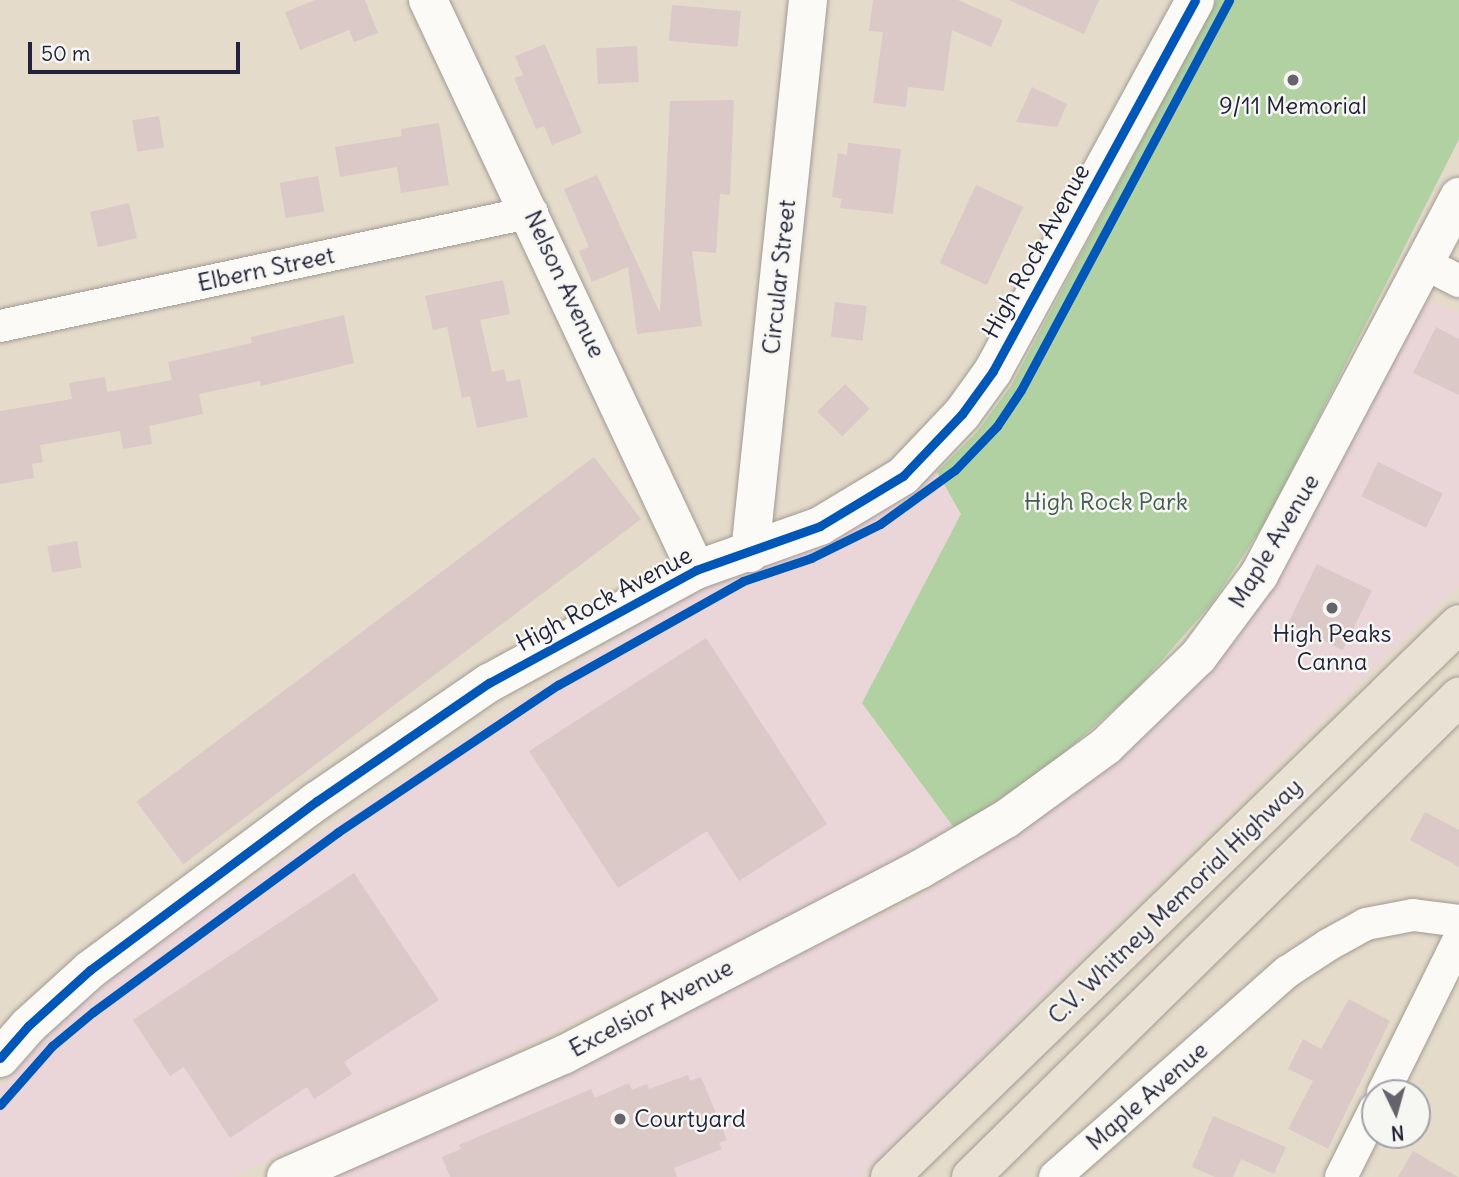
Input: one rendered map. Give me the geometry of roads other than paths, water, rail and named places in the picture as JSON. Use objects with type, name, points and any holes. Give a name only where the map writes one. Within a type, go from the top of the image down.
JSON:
[{"type":"highway","name":"C.V. Whitney Memorial Highway","points":[[890,1177],[1459,624]]},
{"type":"highway","points":[[971,1177],[1459,697]]},
{"type":"street","name":"Nelson Avenue","points":[[428,0],[532,212],[696,570]]},
{"type":"street","name":"Circular Street","points":[[750,553],[808,0]]},
{"type":"street","name":"High Rock Avenue","points":[[0,1058],[28,1026],[90,970],[317,801],[489,683],[696,570],[820,526],[877,495],[903,475],[962,414],[993,371],[1195,0]]},
{"type":"street","name":"Maple Avenue","points":[[1006,818],[1107,746],[1198,657],[1259,575],[1341,426],[1422,262],[1459,197]]},
{"type":"street","name":"Elbern Street","points":[[0,326],[532,212]]},
{"type":"street","points":[[1422,262],[1459,281]]},
{"type":"street","name":"Excelsior Avenue","points":[[286,1177],[563,1055],[919,870],[1006,818]]},
{"type":"street","name":"Maple Avenue","points":[[1055,1177],[1287,972],[1328,945],[1366,924],[1401,918],[1459,921]]},
{"type":"street","points":[[1390,1079],[1459,939]]},
{"type":"street","points":[[1341,1177],[1361,1137]]},
{"type":"place","name":"9/11 Memorial","points":[[1293,80]]},
{"type":"place","name":"High Peaks Canna","points":[[1332,608]]},
{"type":"place","name":"Courtyard","points":[[620,1119]]},
{"type":"park label","name":"High Rock Park","points":[[1106,502]]}]
